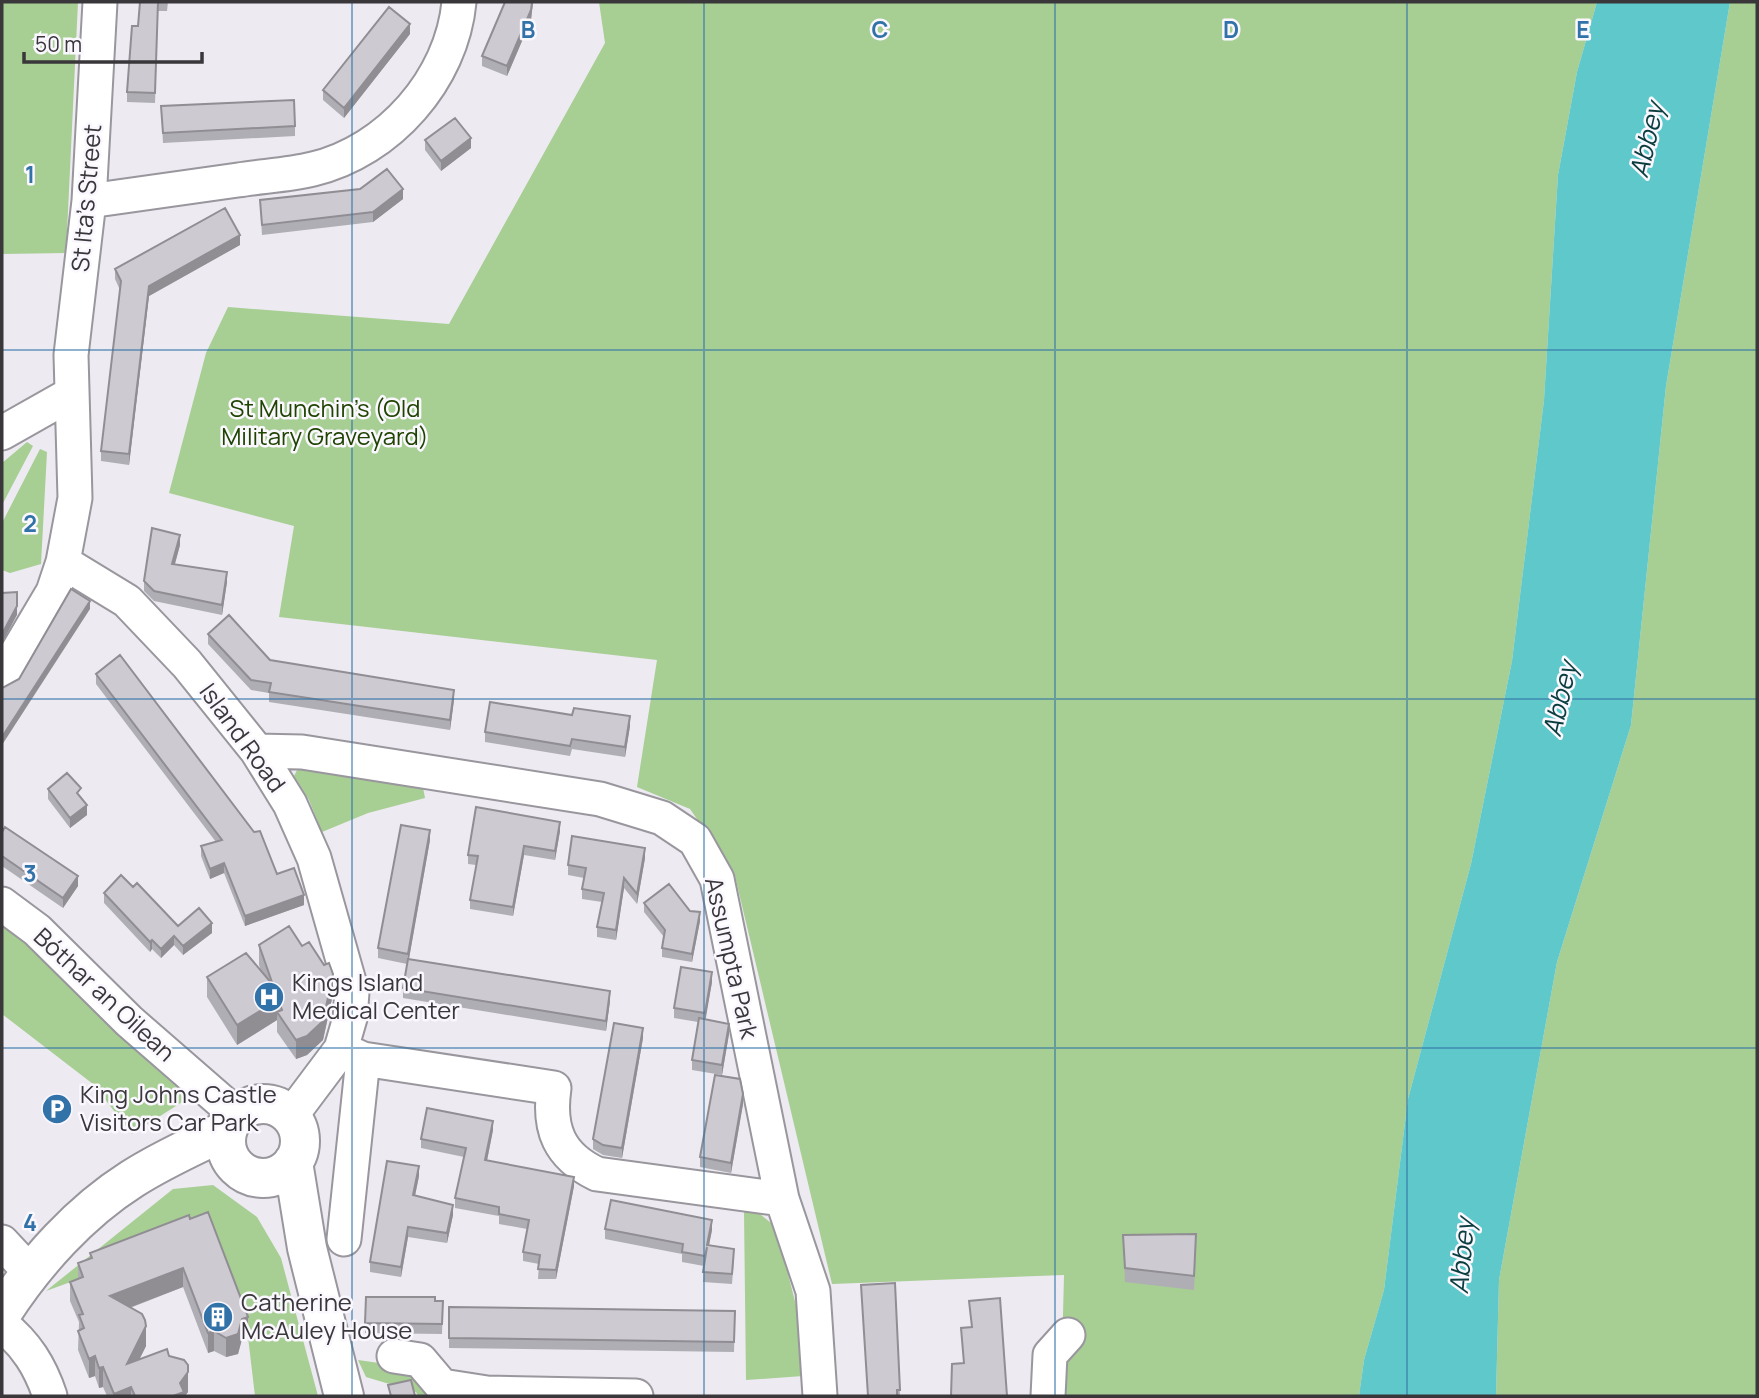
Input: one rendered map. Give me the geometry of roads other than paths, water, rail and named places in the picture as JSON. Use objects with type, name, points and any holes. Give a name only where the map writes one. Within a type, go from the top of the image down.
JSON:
[{"type":"main road","points":[[239,1146],[258,1105],[281,1109],[290,1116],[300,1139],[293,1162],[307,1248],[344,1396]]},
{"type":"main road","points":[[239,1146],[307,1248]]},
{"type":"main road","points":[[2,1313],[29,1271],[89,1212],[131,1180],[172,1156],[239,1146],[278,1175],[293,1162]]},
{"type":"street","name":"St Ita's Street","points":[[2,678],[52,592],[63,562],[75,498],[71,355],[89,201],[100,2]]},
{"type":"street","points":[[89,201],[314,169],[355,151],[396,124],[435,81],[458,16],[459,2]]},
{"type":"street","points":[[2,433],[71,394]]},
{"type":"street","name":"Island Road","points":[[63,562],[127,601],[187,664],[257,751],[290,804],[314,858],[352,992],[352,1054],[290,1116]]},
{"type":"street","name":"Assumpta Park","points":[[257,751],[302,752],[600,799],[663,818],[695,840],[717,879],[782,1199],[813,1291],[820,1396]]},
{"type":"street","name":"Bóthar an Oilean","points":[[2,904],[37,930],[129,1021],[239,1146]]},
{"type":"street","points":[[344,1239],[352,1054],[554,1088],[550,1113],[561,1144],[576,1164],[597,1174],[782,1199]]},
{"type":"street","points":[[2,1242],[29,1271]]},
{"type":"street","points":[[2,1325],[23,1341],[43,1375],[50,1396]]},
{"type":"street","points":[[1048,1396],[1050,1355],[1068,1335]]},
{"type":"street","points":[[394,1356],[420,1360],[442,1386],[486,1395],[636,1396]]},
{"type":"water","name":"Abbey","points":[[1597,2],[1730,2],[1666,386],[1631,725],[1557,962],[1499,1280],[1496,1396],[1359,1396],[1364,1360],[1384,1290],[1408,1099],[1471,864],[1512,661],[1544,400],[1558,175],[1577,72]]},
{"type":"place","name":"Kings Island Medical Center","points":[[269,997]]},
{"type":"place","name":"King Johns Castle Visitors Car Park","points":[[57,1109]]},
{"type":"place","name":"Catherine McAuley House","points":[[218,1317]]},
{"type":"park label","name":"St Munchin's (Old Military Graveyard)","points":[[325,423]]}]
